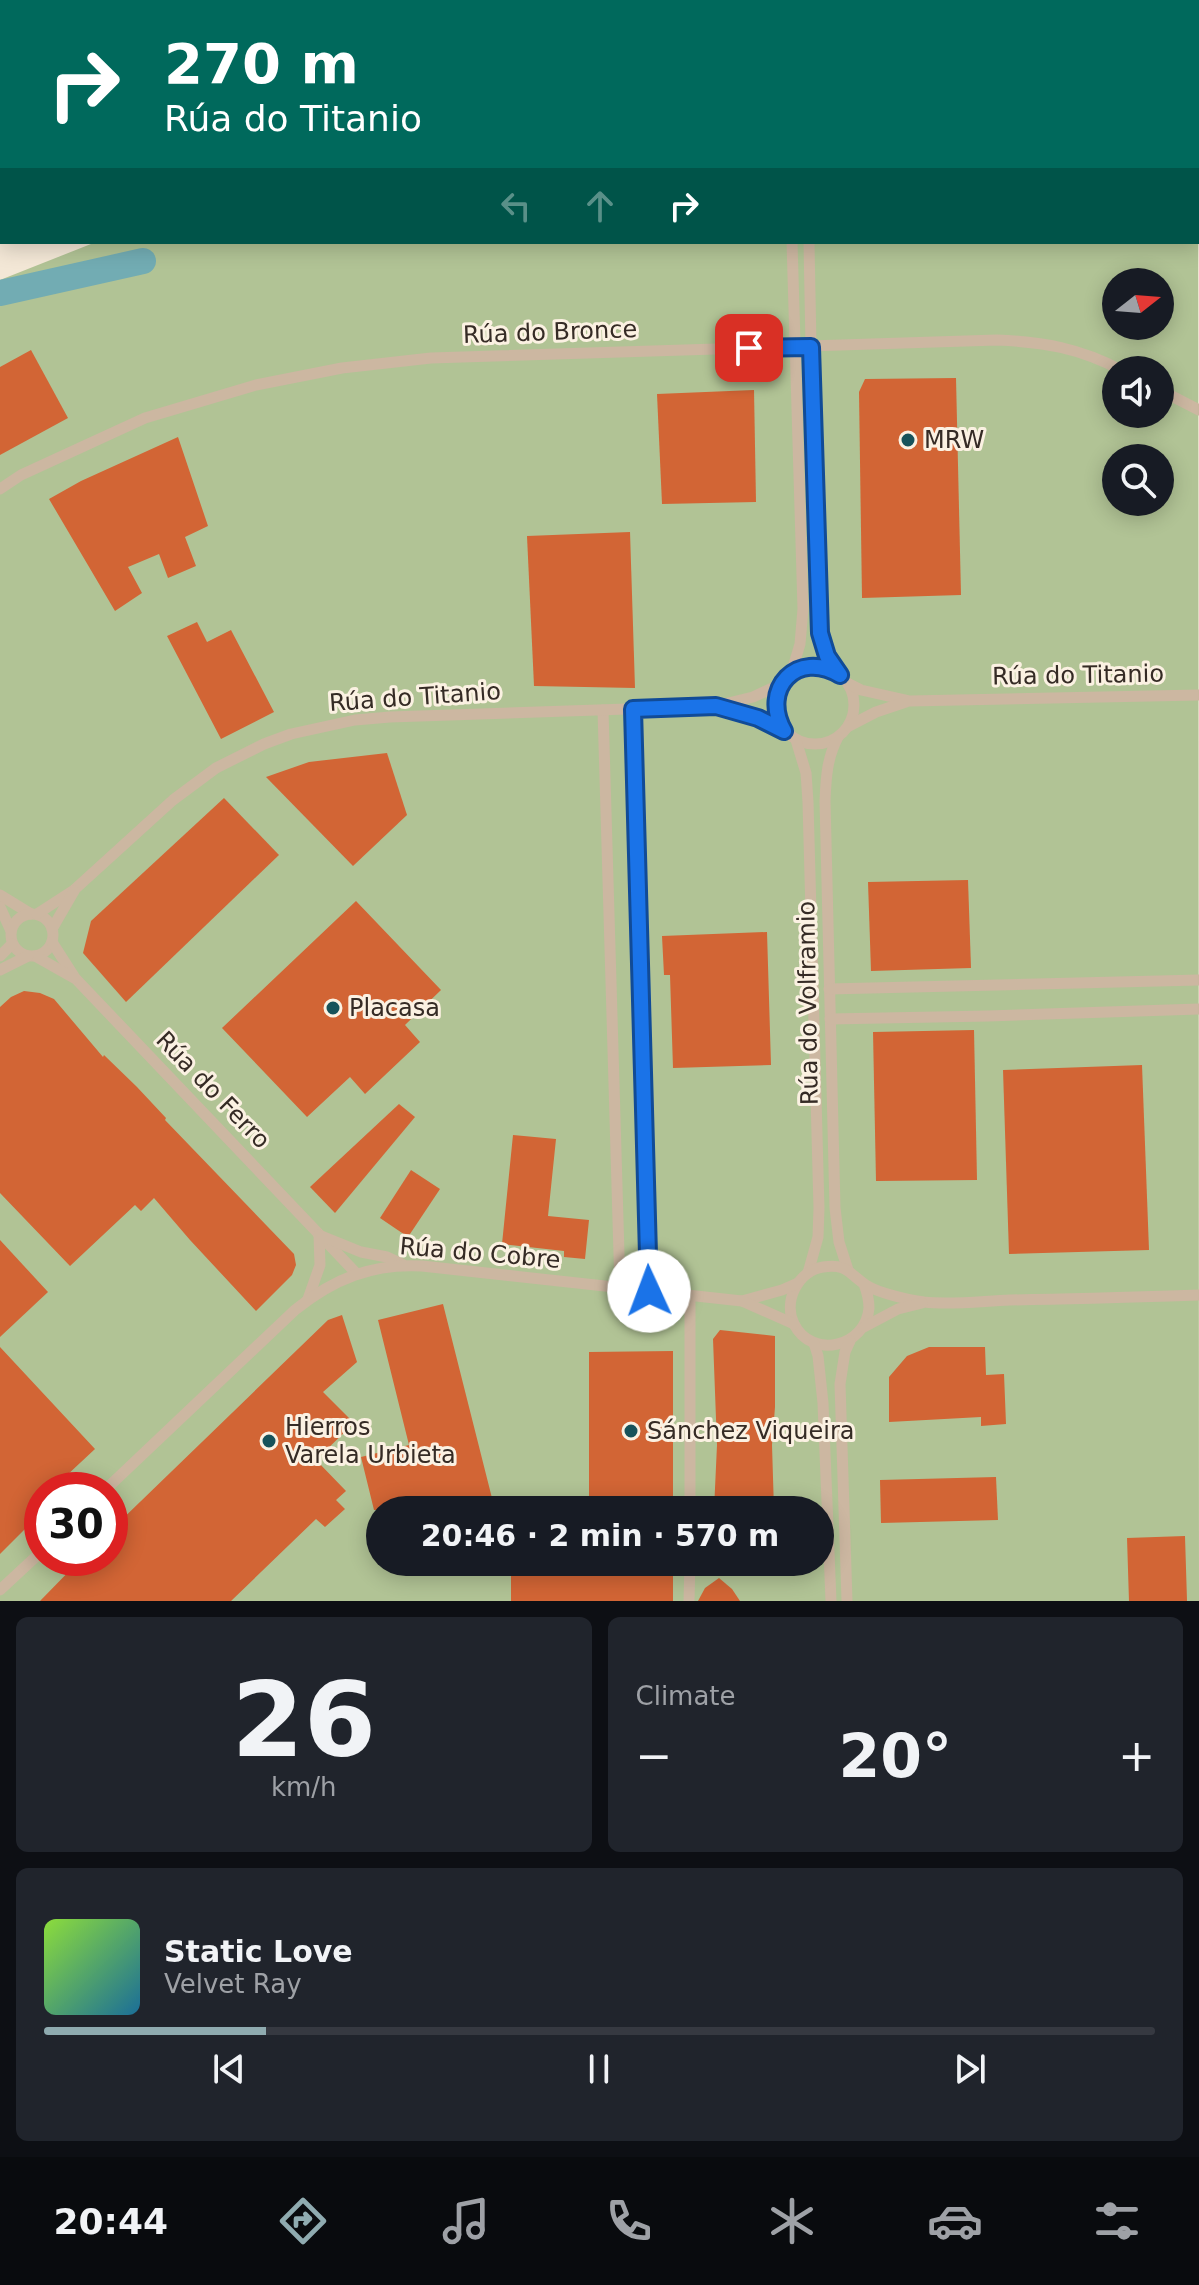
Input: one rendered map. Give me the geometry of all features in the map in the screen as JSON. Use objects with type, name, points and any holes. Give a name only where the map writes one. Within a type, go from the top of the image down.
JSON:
[{"type":"street","points":[[791,674],[800,644],[803,609],[792,244]]},
{"type":"street","points":[[809,244],[820,633],[827,656],[849,684],[861,690],[910,701]]},
{"type":"street","name":"Rúa do Bronce","points":[[0,489],[21,475],[145,418],[256,385],[342,368],[470,356],[1023,341],[1052,344],[1102,362]]},
{"type":"street","points":[[1174,397],[1199,410]]},
{"type":"street","points":[[716,706],[753,697],[781,684],[801,668],[815,665],[840,675]]},
{"type":"street","points":[[781,684],[775,708],[784,731]]},
{"type":"street","points":[[849,684],[854,698],[849,726]]},
{"type":"street","name":"Rúa do Titanio","points":[[910,701],[1199,695]]},
{"type":"street","points":[[716,706],[758,718],[809,744],[824,743],[876,712],[910,701]]},
{"type":"street","name":"Rúa do Titanio","points":[[34,914],[74,890],[195,782],[238,755],[291,734],[355,720],[390,717],[716,706]]},
{"type":"street","points":[[633,709],[649,1291]]},
{"type":"street","points":[[603,710],[620,1288]]},
{"type":"street","name":"Rúa do Volframio","points":[[838,737],[827,766],[825,801],[835,1208],[839,1242],[848,1270]]},
{"type":"street","name":"Rúa do Volframio","points":[[796,740],[806,773],[808,802],[819,1208],[818,1237],[808,1273]]},
{"type":"street","name":"Rúa do Titanio","points":[[52,935],[74,890]]},
{"type":"street","points":[[0,895],[45,919],[52,935],[46,951],[0,970]]},
{"type":"street","points":[[0,907],[11,931],[12,944],[22,954],[32,956]]},
{"type":"street","points":[[11,931],[15,922],[34,914]]},
{"type":"street","name":"Rúa do Ferro","points":[[52,935],[75,978],[356,1273]]},
{"type":"street","points":[[0,956],[12,944]]},
{"type":"street","name":"Rúa do Ferro","points":[[32,956],[75,978]]},
{"type":"street","points":[[829,989],[1199,980]]},
{"type":"street","points":[[830,1019],[1199,1009]]},
{"type":"street","points":[[307,1300],[320,1265],[319,1235]]},
{"type":"street","name":"Rúa do Ferro","points":[[319,1235],[361,1252],[407,1265]]},
{"type":"street","name":"Rúa do Cobre","points":[[124,1472],[279,1324],[325,1288],[356,1273],[407,1265],[742,1301]]},
{"type":"street","points":[[794,1324],[792,1295],[808,1273],[820,1267],[835,1266],[848,1270],[864,1284],[925,1302]]},
{"type":"street","points":[[742,1301],[798,1283]]},
{"type":"street","points":[[864,1284],[869,1299],[864,1327]]},
{"type":"street","points":[[742,1301],[794,1324],[814,1343],[825,1346],[850,1341],[864,1327],[898,1309],[925,1302],[1199,1295]]},
{"type":"street","points":[[690,1296],[690,1496]]},
{"type":"street","points":[[847,1601],[840,1394],[842,1368],[850,1341]]},
{"type":"street","points":[[814,1343],[823,1403],[831,1601]]},
{"type":"street","points":[[0,1590],[24,1568]]},
{"type":"street","points":[[689,1601],[690,1576]]},
{"type":"green space","points":[[91,244],[1198,244],[1199,1601],[0,1601],[0,280]]},
{"type":"building","points":[[31,350],[68,418],[0,455],[0,367]]},
{"type":"building","points":[[956,378],[961,595],[862,598],[859,392],[865,379]]},
{"type":"building","points":[[754,390],[756,502],[662,504],[657,394]]},
{"type":"building","points":[[178,437],[208,526],[185,537],[196,566],[168,578],[159,554],[128,567],[142,593],[115,611],[49,499]]},
{"type":"building","points":[[630,532],[635,688],[534,686],[527,536]]},
{"type":"building","points":[[197,622],[207,642],[231,630],[274,712],[221,739],[167,636]]},
{"type":"building","points":[[387,753],[407,815],[353,866],[266,777],[309,762]]},
{"type":"building","points":[[224,798],[279,855],[126,1002],[83,953],[91,921]]},
{"type":"building","points":[[968,880],[971,968],[871,971],[868,882]]},
{"type":"building","name":"Placasa","points":[[356,901],[441,990],[405,1025],[420,1042],[365,1094],[350,1077],[307,1117],[222,1028]]},
{"type":"building","points":[[767,932],[771,1065],[673,1068],[670,975],[664,975],[662,936]]},
{"type":"building","points":[[24,991],[54,999],[103,1057],[137,1087],[294,1254],[296,1265],[292,1275],[256,1311],[154,1198],[141,1211],[135,1205],[70,1266],[0,1193],[0,1007]]},
{"type":"building","points":[[974,1030],[977,1180],[876,1181],[873,1032]]},
{"type":"building","points":[[1142,1065],[1149,1250],[1009,1254],[1003,1070]]},
{"type":"building","points":[[399,1104],[415,1117],[335,1213],[310,1187]]},
{"type":"building","points":[[513,1135],[556,1139],[548,1216],[589,1220],[585,1259],[564,1257],[564,1251],[502,1244]]},
{"type":"building","points":[[411,1170],[440,1189],[408,1237],[380,1218]]},
{"type":"building","points":[[0,1240],[48,1292],[0,1337]]},
{"type":"building","points":[[443,1304],[491,1496],[371,1496],[361,1457],[409,1445],[378,1320]]},
{"type":"building","name":"Hierros Varela Urbieta","points":[[342,1315],[357,1362],[323,1392],[354,1423],[316,1460],[346,1491],[336,1500],[345,1509],[325,1527],[316,1519],[231,1601],[40,1601],[64,1576],[128,1576],[128,1514],[328,1320]]},
{"type":"building","points":[[720,1330],[775,1336],[774,1496],[715,1496],[717,1445],[713,1339]]},
{"type":"building","points":[[0,1347],[95,1449],[70,1472],[24,1472],[24,1530],[0,1554]]},
{"type":"building","points":[[929,1347],[985,1347],[986,1375],[1004,1374],[1006,1424],[981,1426],[981,1417],[889,1422],[889,1377],[907,1356]]},
{"type":"building","name":"Sánchez Viqueira","points":[[673,1351],[673,1496],[589,1496],[589,1352]]},
{"type":"building","points":[[996,1477],[998,1520],[881,1523],[880,1480]]},
{"type":"building","points":[[1185,1536],[1187,1601],[1129,1601],[1127,1538]]},
{"type":"building","points":[[511,1576],[673,1576],[673,1601],[511,1601]]},
{"type":"building","points":[[719,1578],[740,1601],[698,1601],[705,1588]]},
{"type":"waterway","points":[[0,293],[143,261]]},
{"type":"place","name":"MRW","points":[[908,440]]},
{"type":"place","name":"Placasa","points":[[333,1008]]},
{"type":"place","name":"Sánchez Viqueira","points":[[631,1431]]},
{"type":"place","name":"Hierros Varela Urbieta","points":[[269,1441]]},
{"type":"route","points":[[649,1291],[633,709],[716,706],[746,713],[784,731],[775,708],[781,684],[801,668],[815,665],[840,675],[827,656],[820,633],[811,347],[749,348]]}]
